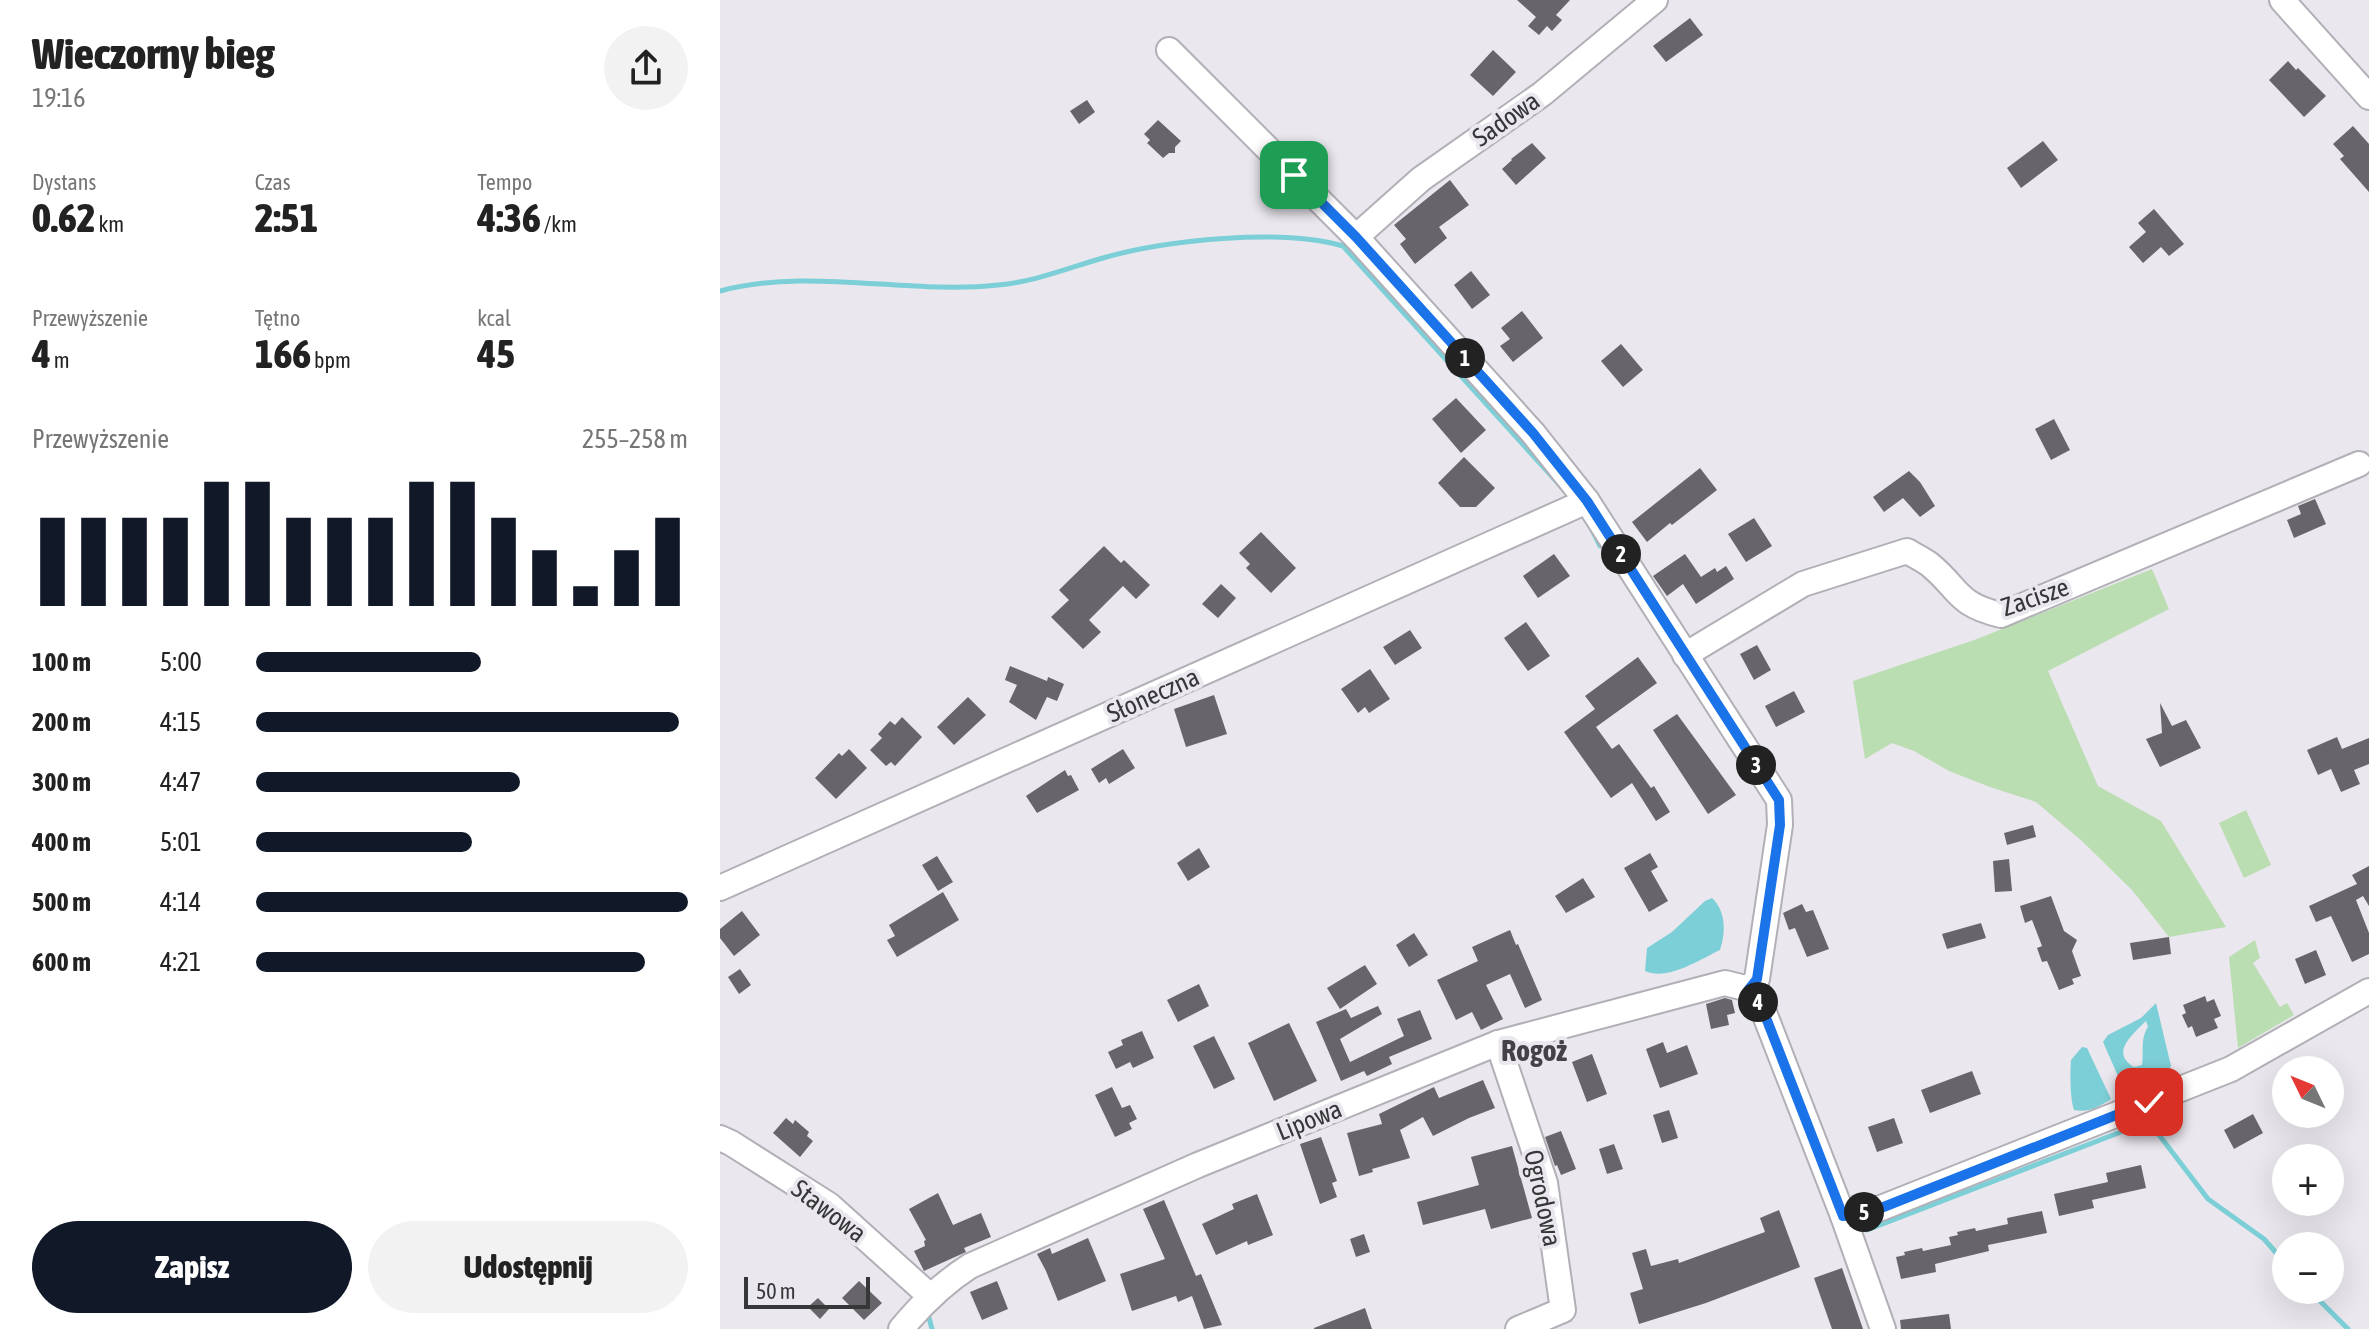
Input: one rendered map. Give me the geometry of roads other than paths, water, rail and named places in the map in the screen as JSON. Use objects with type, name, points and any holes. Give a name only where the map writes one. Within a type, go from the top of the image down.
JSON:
[{"type":"street","name":"Sadowa","points":[[1356,237],[1421,179],[1542,94],[1655,0]]},
{"type":"street","points":[[2282,0],[2369,97]]},
{"type":"street","points":[[1169,50],[1356,237],[1533,433],[1587,501],[1779,800],[1780,825],[1757,979],[1749,989],[1763,1010],[1883,1329]]},
{"type":"street","name":"Zacisze","points":[[1685,655],[1803,584],[1907,551],[1930,565],[1961,598],[1979,609],[2001,615],[2359,464]]},
{"type":"street","name":"Słoneczna","points":[[720,888],[1587,501]]},
{"type":"street","name":"Lipowa","points":[[901,1329],[930,1296],[970,1266],[1198,1165],[1498,1043],[1725,983],[1749,989]]},
{"type":"street","points":[[1843,1216],[1881,1208],[2231,1069],[2369,991]]},
{"type":"street","name":"Ogrodowa","points":[[1498,1043],[1545,1183],[1563,1310],[1518,1329]]},
{"type":"street","name":"Stawowa","points":[[720,1138],[829,1205],[930,1296]]},
{"type":"water","points":[[1712,898],[1724,922],[1720,950],[1673,971],[1645,971],[1647,948],[1672,932]]},
{"type":"water","points":[[2156,1003],[2171,1066],[2169,1071],[2125,1092],[2103,1042],[2108,1035],[2141,1018]],"holes":[[[2146,1021],[2148,1027],[2143,1040],[2142,1065],[2134,1067],[2124,1056],[2126,1043]]]},
{"type":"water","points":[[2082,1047],[2087,1048],[2111,1099],[2094,1109],[2079,1111],[2074,1110],[2073,1105],[2071,1060]]},
{"type":"waterway","points":[[720,291],[788,281],[928,287],[998,285],[1038,278],[1129,252],[1223,238],[1288,238],[1343,246],[1566,492]]},
{"type":"waterway","points":[[1591,528],[1600,546]]},
{"type":"waterway","points":[[1867,1230],[2144,1123],[2153,1127],[2208,1199],[2272,1248]]},
{"type":"waterway","points":[[2323,1304],[2348,1329]]},
{"type":"waterway","points":[[928,1314],[932,1329]]},
{"type":"district","name":"Rogoż","points":[[1534,1050]]}]
